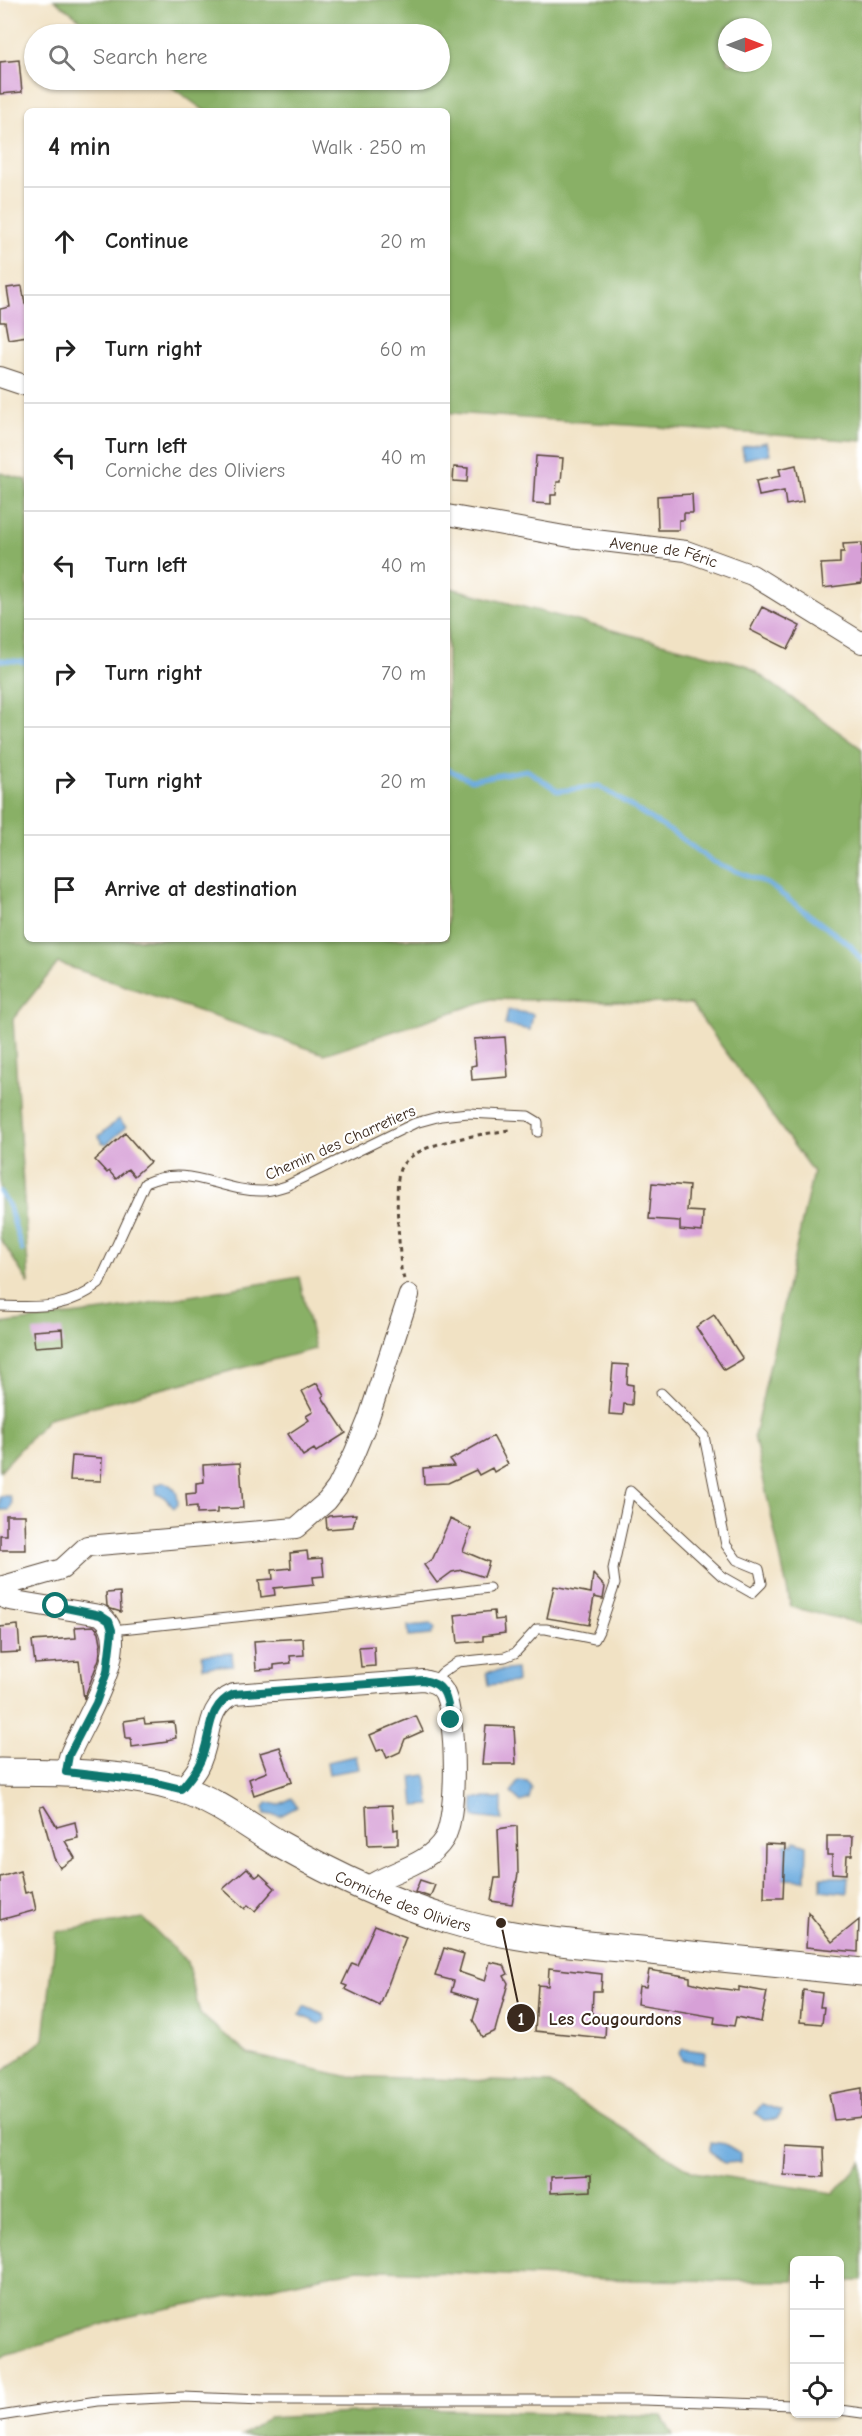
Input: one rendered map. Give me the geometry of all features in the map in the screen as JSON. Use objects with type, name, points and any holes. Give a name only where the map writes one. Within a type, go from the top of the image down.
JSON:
[{"type":"street","points":[[0,377],[24,385]]},
{"type":"street","name":"Avenue de Féric","points":[[450,516],[570,537],[686,551],[752,575],[862,643]]},
{"type":"street","points":[[66,1772],[69,1755],[96,1703],[107,1672],[112,1630],[109,1621],[100,1615],[9,1600],[1,1597],[0,1592],[3,1586],[62,1569],[87,1546],[296,1528],[327,1501],[354,1454],[368,1420],[409,1295]]},
{"type":"street","points":[[181,1789],[198,1766],[215,1708],[223,1698],[234,1694],[258,1692],[423,1680],[434,1682],[446,1694],[451,1720],[454,1786],[452,1813],[445,1837],[433,1853],[412,1865],[383,1876],[367,1887]]},
{"type":"street","name":"Corniche des Oliviers","points":[[0,1772],[66,1772],[152,1782],[181,1789],[224,1810],[280,1844],[367,1887],[448,1919],[510,1934],[568,1943],[862,1972]]},
{"type":"lane","name":"Chemin des Charretiers","points":[[0,1306],[41,1307],[68,1303],[92,1290],[99,1284],[145,1183],[159,1177],[175,1175],[200,1177],[242,1189],[265,1192],[286,1186],[415,1123],[441,1116],[468,1113],[528,1116],[538,1122],[538,1132]]},
{"type":"lane","points":[[434,1682],[458,1662],[505,1657],[515,1653],[537,1629],[595,1639],[615,1584],[613,1569],[630,1491],[722,1576],[752,1593],[762,1583],[759,1569],[737,1560],[726,1545],[704,1436],[661,1393]]},
{"type":"lane","points":[[112,1630],[489,1588]]},
{"type":"lane","points":[[0,2416],[97,2401],[183,2397],[265,2400],[413,2398],[643,2400],[790,2405]]},
{"type":"lane","points":[[844,2411],[862,2413]]},
{"type":"path","points":[[409,1295],[401,1269],[399,1168],[410,1157],[454,1139],[512,1129],[538,1132]]},
{"type":"green space","points":[[54,0],[862,0],[862,441],[450,412],[450,108],[201,108],[176,90],[450,90],[450,24],[87,24]]},
{"type":"green space","points":[[0,473],[24,479],[24,942],[450,942],[450,588],[746,665],[862,749],[862,1624],[791,1607],[754,1436],[813,1172],[691,1004],[492,999],[324,1054],[58,963],[13,1019],[29,1284],[0,1238]]},
{"type":"green space","points":[[299,1277],[315,1349],[49,1418],[0,1471],[0,1324],[110,1310]]},
{"type":"green space","points":[[143,1918],[187,1962],[200,2014],[248,2054],[345,2076],[550,2083],[693,2172],[834,2193],[862,2162],[862,2281],[844,2281],[844,2256],[790,2256],[790,2281],[633,2280],[358,2269],[122,2318],[0,2358],[0,2074],[44,2039],[56,1932]]},
{"type":"green space","points":[[420,2409],[662,2416],[673,2436],[242,2436],[268,2418]]},
{"type":"water","points":[[767,442],[770,454],[744,459],[742,447]]},
{"type":"water","points":[[508,1010],[533,1014],[530,1030],[505,1025]]},
{"type":"water","points":[[119,1119],[126,1127],[107,1144],[101,1142],[99,1136]]},
{"type":"water","points":[[164,1482],[176,1493],[178,1504],[174,1508],[164,1497],[157,1494],[156,1485]]},
{"type":"water","points":[[0,1496],[10,1496],[12,1504],[9,1510],[0,1510]]},
{"type":"water","points":[[431,1624],[435,1628],[431,1635],[409,1637],[408,1626]]},
{"type":"water","points":[[232,1653],[233,1665],[203,1667],[202,1655]]},
{"type":"water","points":[[516,1669],[517,1682],[489,1685],[487,1672]]},
{"type":"water","points":[[356,1756],[359,1769],[329,1774],[327,1762]]},
{"type":"water","points":[[426,1775],[430,1805],[415,1806],[412,1777]]},
{"type":"water","points":[[518,1781],[528,1782],[532,1788],[529,1799],[521,1802],[511,1793]]},
{"type":"water","points":[[292,1798],[297,1807],[280,1816],[265,1814],[264,1807],[268,1802],[278,1805]]},
{"type":"water","points":[[473,1798],[502,1798],[502,1820],[474,1817]]},
{"type":"water","points":[[795,1841],[807,1845],[806,1880],[783,1879],[785,1845],[794,1844]]},
{"type":"water","points":[[821,1877],[848,1877],[847,1893],[821,1890]]},
{"type":"water","points":[[304,2006],[324,2015],[325,2020],[320,2024],[300,2015]]},
{"type":"water","points":[[683,2049],[705,2052],[704,2063],[682,2060],[679,2053]]},
{"type":"water","points":[[762,2104],[781,2111],[777,2119],[764,2120],[755,2113]]},
{"type":"water","points":[[710,2142],[725,2144],[740,2153],[740,2162],[724,2163],[710,2151]]},
{"type":"building","points":[[19,60],[22,92],[0,94],[0,62]]},
{"type":"building","points":[[22,286],[24,336],[8,339],[5,322],[0,322],[0,309],[10,307],[7,288]]},
{"type":"building","points":[[536,456],[563,458],[561,482],[557,482],[556,495],[551,495],[551,504],[533,503]]},
{"type":"building","points":[[796,465],[803,502],[786,505],[784,491],[759,496],[756,481],[781,476],[779,469]]},
{"type":"building","points":[[454,467],[468,468],[467,482],[453,481]]},
{"type":"building","points":[[692,494],[693,513],[684,513],[684,520],[679,520],[679,530],[658,530],[657,496]]},
{"type":"building","points":[[862,543],[862,583],[823,588],[821,564],[840,563],[840,552],[844,552],[843,544]]},
{"type":"building","points":[[762,607],[800,626],[788,649],[750,630]]},
{"type":"building","points":[[505,1037],[508,1077],[472,1080],[471,1066],[476,1065],[474,1039]]},
{"type":"building","points":[[125,1133],[150,1162],[134,1176],[128,1169],[116,1179],[95,1160]]},
{"type":"building","points":[[652,1183],[689,1186],[687,1211],[703,1212],[702,1232],[680,1230],[680,1221],[649,1219]]},
{"type":"building","points":[[714,1315],[743,1359],[724,1370],[696,1327]]},
{"type":"building","points":[[62,1329],[63,1345],[35,1347],[33,1331]]},
{"type":"building","points":[[613,1364],[628,1365],[627,1384],[633,1385],[632,1405],[624,1404],[623,1415],[609,1414]]},
{"type":"building","points":[[317,1383],[324,1395],[322,1397],[346,1433],[316,1452],[314,1449],[303,1456],[288,1434],[309,1420],[306,1416],[313,1412],[302,1391]]},
{"type":"building","points":[[493,1436],[508,1464],[494,1472],[492,1468],[479,1475],[476,1470],[448,1483],[424,1484],[423,1468],[454,1466],[450,1460]]},
{"type":"building","points":[[72,1456],[102,1458],[101,1481],[70,1480]]},
{"type":"building","points":[[240,1463],[243,1508],[217,1509],[217,1513],[197,1514],[197,1506],[187,1507],[186,1494],[196,1493],[196,1483],[204,1482],[203,1465]]},
{"type":"building","points":[[356,1514],[353,1527],[327,1529],[326,1518],[329,1516]]},
{"type":"building","points":[[6,1515],[25,1515],[26,1550],[0,1550],[0,1535],[6,1535]]},
{"type":"building","points":[[450,1519],[471,1529],[463,1551],[489,1562],[484,1577],[462,1570],[452,1572],[437,1583],[424,1565],[433,1558]]},
{"type":"building","points":[[307,1551],[308,1559],[322,1558],[324,1576],[313,1577],[314,1584],[274,1588],[275,1595],[261,1597],[259,1580],[273,1579],[272,1570],[291,1568],[290,1553]]},
{"type":"building","points":[[593,1574],[605,1587],[603,1599],[594,1597],[589,1625],[547,1618],[554,1586],[591,1593]]},
{"type":"building","points":[[120,1592],[121,1612],[107,1606],[106,1593]]},
{"type":"building","points":[[494,1611],[495,1620],[504,1619],[505,1633],[483,1636],[483,1641],[458,1643],[455,1615]]},
{"type":"building","points":[[18,1625],[20,1652],[0,1653],[0,1627]]},
{"type":"building","points":[[94,1626],[99,1632],[101,1643],[99,1659],[84,1699],[79,1661],[35,1664],[32,1641],[76,1638],[75,1627]]},
{"type":"building","points":[[303,1638],[304,1655],[290,1656],[291,1663],[274,1665],[274,1669],[256,1670],[254,1641]]},
{"type":"building","points":[[374,1646],[375,1666],[361,1667],[359,1647]]},
{"type":"building","points":[[416,1716],[423,1731],[405,1739],[400,1752],[387,1758],[383,1749],[377,1751],[370,1735]]},
{"type":"building","points":[[144,1718],[145,1724],[174,1722],[176,1738],[167,1740],[167,1742],[132,1747],[131,1738],[126,1738],[124,1721]]},
{"type":"building","points":[[486,1726],[514,1727],[516,1764],[482,1764]]},
{"type":"building","points":[[280,1747],[292,1782],[254,1795],[249,1779],[267,1772],[260,1753]]},
{"type":"building","points":[[392,1805],[394,1830],[398,1829],[398,1844],[368,1845],[366,1806]]},
{"type":"building","points":[[44,1806],[57,1827],[75,1822],[78,1838],[65,1841],[75,1858],[60,1868],[54,1858],[40,1807]]},
{"type":"building","points":[[517,1826],[518,1874],[512,1904],[491,1901],[495,1878],[500,1878],[498,1829]]},
{"type":"building","points":[[827,1836],[853,1836],[852,1855],[847,1855],[846,1874],[832,1873],[832,1855],[827,1855]]},
{"type":"building","points":[[765,1844],[785,1845],[783,1898],[764,1898]]},
{"type":"building","points":[[247,1868],[256,1877],[260,1874],[275,1888],[255,1911],[248,1905],[245,1909],[223,1889]]},
{"type":"building","points":[[20,1871],[25,1893],[32,1891],[36,1910],[0,1920],[0,1877]]},
{"type":"building","points":[[420,1880],[435,1885],[430,1897],[415,1892]]},
{"type":"building","points":[[808,1912],[832,1942],[859,1920],[858,1952],[806,1947]]},
{"type":"building","points":[[375,1925],[406,1937],[380,2006],[345,1989],[347,1986],[342,1984],[352,1963],[357,1965]]},
{"type":"building","points":[[444,1948],[464,1954],[459,1972],[485,1981],[490,1962],[504,1965],[508,1974],[504,1976],[508,1983],[495,2031],[482,2037],[473,2020],[479,2000],[451,1992],[454,1981],[435,1976]]},
{"type":"building","points":[[549,1968],[602,1974],[601,1991],[593,1991],[592,2018],[606,2019],[605,2038],[535,2031],[538,1985],[548,1986]]},
{"type":"building","points":[[649,1970],[690,1977],[690,1982],[709,1987],[739,1991],[739,1987],[767,1992],[761,2022],[736,2017],[734,2026],[714,2023],[715,2017],[637,2004],[639,1986],[646,1987]]},
{"type":"building","points":[[803,1990],[822,1993],[820,2007],[824,2007],[822,2024],[800,2022]]},
{"type":"building","points":[[862,2088],[862,2117],[834,2120],[829,2094]]},
{"type":"building","points":[[786,2145],[823,2147],[824,2177],[784,2175]]},
{"type":"building","points":[[591,2175],[591,2191],[551,2193],[551,2177]]},
{"type":"waterway","points":[[0,660],[24,662]]},
{"type":"waterway","points":[[450,770],[471,780],[527,770],[558,791],[599,786],[678,836],[711,861],[768,884],[850,945],[862,961]]},
{"type":"waterway","points":[[0,1192],[9,1206],[22,1250]]},
{"type":"place","name":"Les Cougourdons","points":[[501,1923]]},
{"type":"route","points":[[56,1606],[100,1615],[109,1621],[112,1630],[112,1647],[107,1672],[96,1703],[69,1755],[66,1772],[152,1782],[181,1789],[198,1766],[204,1752],[215,1708],[223,1698],[234,1694],[423,1680],[434,1682],[446,1694],[451,1720]]}]
